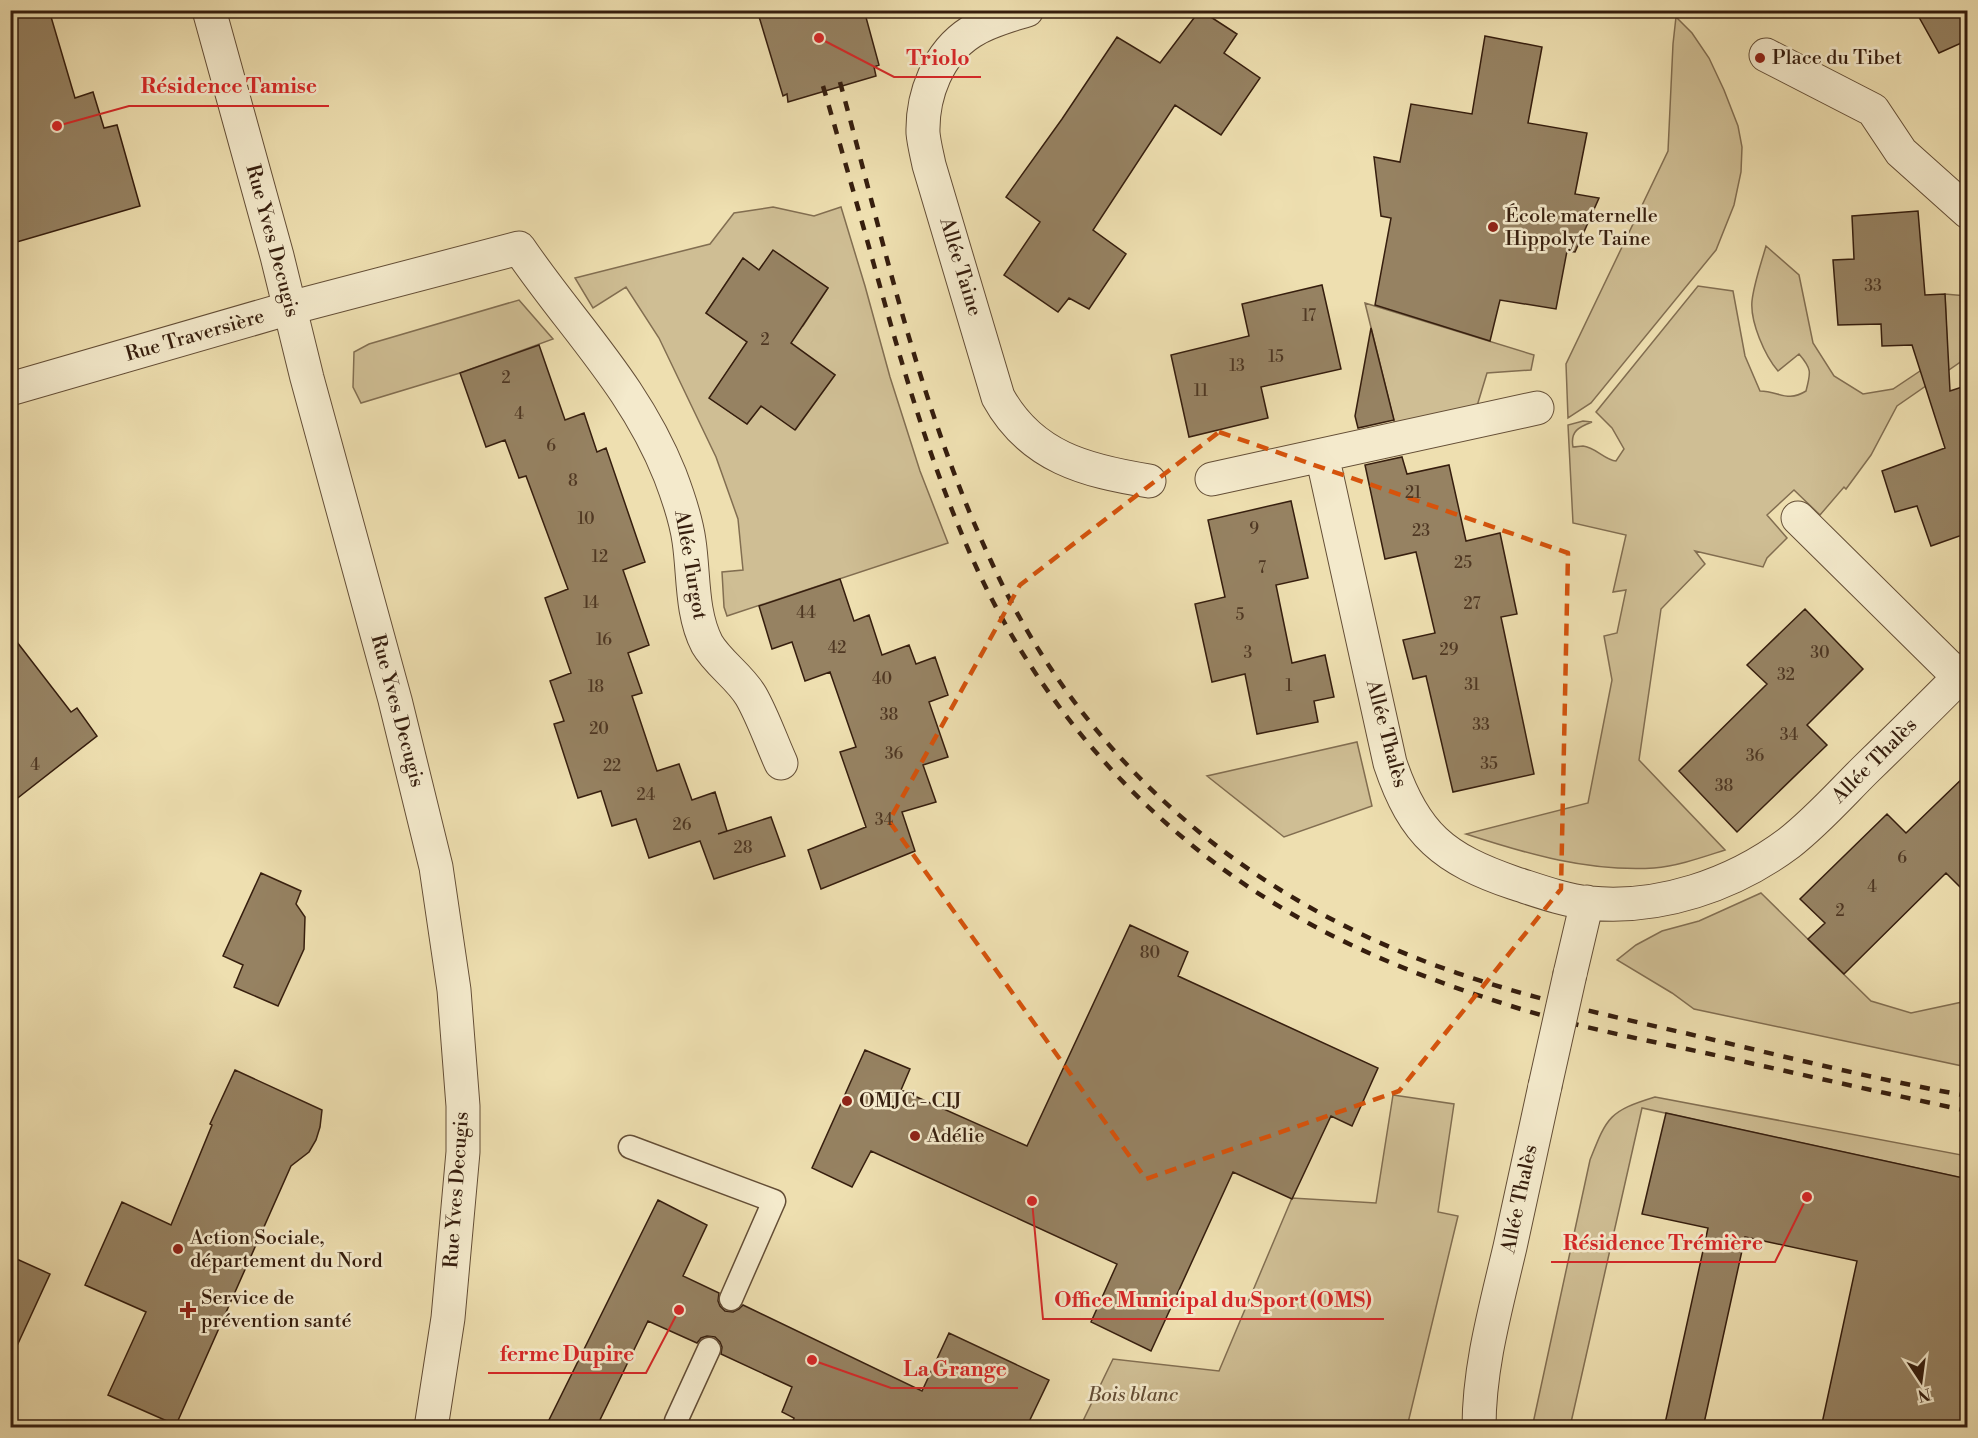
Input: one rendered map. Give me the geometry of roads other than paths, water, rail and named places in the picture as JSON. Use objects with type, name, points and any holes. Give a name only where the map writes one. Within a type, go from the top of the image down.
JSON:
[{"type":"street","name":"Rue Yves Decugis","points":[[209,10],[274,245],[307,378],[415,778],[436,867],[454,990],[463,1106],[463,1152],[448,1318],[431,1428]]},
{"type":"street","name":"Allée Taine","points":[[1027,10],[991,22],[970,33],[952,47],[939,67],[930,85],[924,110],[923,135],[929,165],[998,397],[1008,416],[1049,452],[1075,465],[1108,475],[1149,481]]},
{"type":"street","points":[[1766,55],[1873,110],[1901,152],[1968,212]]},
{"type":"street","name":"Rue Traversière","points":[[10,389],[290,308],[519,248]]},
{"type":"street","name":"Allée Turgot","points":[[519,248],[625,388],[658,448],[682,509],[689,538],[698,617],[708,644],[751,695],[781,763]]},
{"type":"street","points":[[1212,479],[1537,408]]},
{"type":"street","name":"Allée Thalès","points":[[1322,455],[1390,763],[1398,787],[1411,811],[1424,831],[1440,847],[1462,862],[1494,876],[1551,895],[1587,902],[1631,904],[1678,896],[1710,885],[1767,858],[1810,825],[1963,673],[1798,518]]},
{"type":"street","name":"Allée Thalès","points":[[1479,1428],[1479,1407],[1486,1347],[1587,902]]},
{"type":"lane","points":[[630,1147],[774,1201],[731,1299]]},
{"type":"lane","points":[[676,1421],[709,1348]]},
{"type":"railway","points":[[840,82],[905,325],[944,445],[991,561],[1024,626],[1063,686],[1106,742],[1154,792],[1207,838],[1265,880],[1326,916],[1428,963],[1464,976],[1576,1007],[1828,1067],[1968,1096]]},
{"type":"railway","points":[[823,86],[912,397],[949,502],[978,571],[1004,623],[1069,720],[1147,806],[1191,845],[1238,880],[1287,911],[1366,952],[1448,985],[1531,1012],[1584,1026],[1968,1111]]},
{"type":"place","name":"Triolo","points":[[819,38]]},
{"type":"place","name":"Place du Tibet","points":[[1760,58]]},
{"type":"place","name":"Résidence Tamise","points":[[57,126]]},
{"type":"place","name":"École maternelle Hippolyte Taine","points":[[1493,227]]},
{"type":"place","name":"OMJC - CIJ","points":[[847,1101]]},
{"type":"place","name":"Adélie","points":[[915,1136]]},
{"type":"place","name":"Résidence Trémière","points":[[1807,1197]]},
{"type":"place","name":"Office Municipal du Sport (OMS)","points":[[1032,1201]]},
{"type":"place","name":"Action Sociale, département du Nord","points":[[178,1249]]},
{"type":"place","name":"Service de prévention santé","points":[[188,1310]]},
{"type":"place","name":"ferme Dupire","points":[[679,1310]]},
{"type":"place","name":"La Grange","points":[[812,1360]]},
{"type":"park label","name":"Bois blanc","points":[[1133,1395]]}]
